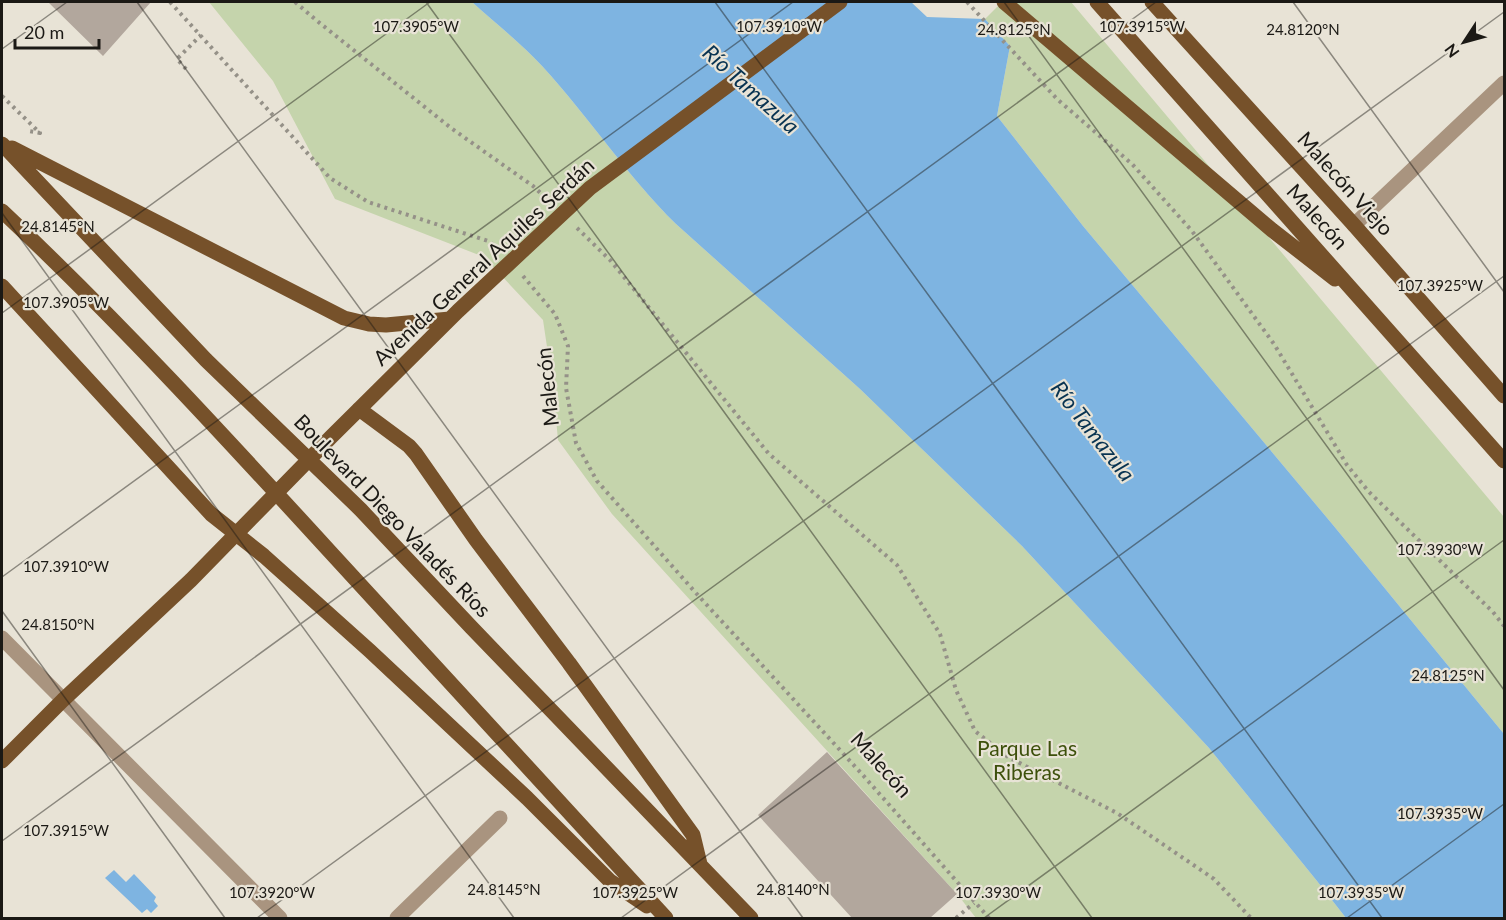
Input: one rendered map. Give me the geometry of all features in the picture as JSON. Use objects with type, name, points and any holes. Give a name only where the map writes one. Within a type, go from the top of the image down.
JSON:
[{"type":"main road","name":"Avenida General Aquiles Serdán","points":[[2,761],[63,700],[191,580],[454,315],[591,188],[840,2]]},
{"type":"main road","points":[[1004,2],[1272,230],[1361,298]]},
{"type":"main road","name":"Malecón","points":[[1097,2],[1504,461]]},
{"type":"main road","name":"Malecón Viejo","points":[[1152,2],[1354,225],[1504,396]]},
{"type":"main road","points":[[2,143],[344,318],[386,326],[454,315]]},
{"type":"main road","name":"Boulevard Diego Valadés Ríos","points":[[2,143],[206,360],[361,510],[751,918]]},
{"type":"main road","points":[[2,211],[175,384],[664,918]]},
{"type":"main road","points":[[2,286],[211,514],[264,556],[370,651],[527,798],[610,881],[664,918]]},
{"type":"main road","points":[[359,409],[409,446],[416,454],[476,540],[569,663],[693,835],[700,864]]},
{"type":"street","points":[[1354,225],[1504,83]]},
{"type":"street","points":[[2,638],[280,918]]},
{"type":"street","points":[[397,918],[500,818]]},
{"type":"path","points":[[170,2],[330,178],[368,202],[488,241],[502,251]]},
{"type":"path","points":[[295,2],[451,128],[533,186],[550,202]]},
{"type":"path","points":[[967,2],[1057,99],[1132,164],[1192,231],[1274,344],[1347,465],[1369,492],[1493,612],[1504,626]]},
{"type":"path","points":[[186,69],[177,59],[201,35]]},
{"type":"path","points":[[2,96],[40,133],[21,129]]},
{"type":"path","points":[[576,227],[610,260],[769,454],[897,565],[940,634],[956,690],[975,731],[1008,756],[1117,813],[1185,859],[1214,879],[1251,918]]},
{"type":"path","name":"Malecón","points":[[517,269],[555,314],[568,346],[566,388],[576,443],[597,482],[861,773],[988,918]]},
{"type":"path","points":[[956,918],[974,903]]},
{"type":"green space","name":"Parque Las Riberas","points":[[209,2],[472,2],[543,67],[641,186],[676,224],[860,389],[1022,546],[1209,748],[1346,918],[976,918],[957,894],[612,514],[558,440],[543,320],[484,257],[335,199],[273,81]]},
{"type":"green space","points":[[1002,2],[1071,2],[1504,517],[1504,734],[1083,226],[997,116],[1010,46],[985,19]]},
{"type":"water","name":"Río Tamazula","points":[[472,2],[911,2],[927,17],[985,19],[1010,46],[997,116],[1083,226],[1504,734],[1504,918],[1346,918],[1209,748],[1022,546],[860,389],[676,224],[641,186],[543,67]]},
{"type":"water","points":[[114,870],[126,882],[134,874],[156,897],[154,901],[158,906],[151,913],[147,909],[142,913],[105,878]]},
{"type":"building","points":[[48,2],[151,2],[103,56]]},
{"type":"building","points":[[827,752],[957,894],[930,918],[852,918],[758,815]]}]
